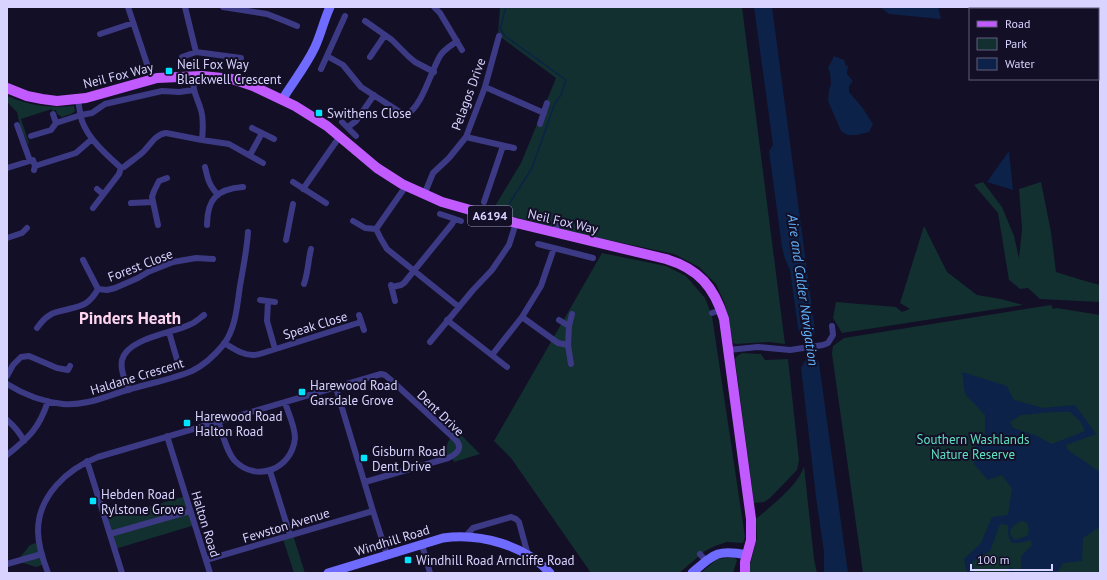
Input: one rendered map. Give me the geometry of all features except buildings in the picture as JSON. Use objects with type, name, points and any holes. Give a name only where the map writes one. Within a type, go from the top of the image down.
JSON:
[{"type":"main road","name":"Neil Fox Way","points":[[7,88],[27,96],[57,100],[78,99],[97,95],[152,79],[165,77],[216,76],[232,79],[253,86],[285,101],[327,126],[377,168],[406,186],[452,206],[516,223],[556,227],[679,263],[698,275],[712,291],[717,312],[724,319],[751,519],[750,546],[747,555],[745,573]]},
{"type":"street","points":[[128,7],[152,79]]},
{"type":"street","points":[[185,7],[196,52]]},
{"type":"street","points":[[223,7],[267,14],[297,26]]},
{"type":"street","points":[[285,101],[294,81],[316,44],[330,7]]},
{"type":"street","points":[[434,7],[440,13],[462,50]]},
{"type":"street","points":[[321,69],[345,16]]},
{"type":"street","points":[[365,21],[392,40],[415,62],[434,72]]},
{"type":"street","points":[[100,34],[133,23]]},
{"type":"street","points":[[370,57],[385,35]]},
{"type":"street","name":"Pelagos Drive","points":[[424,194],[433,173],[449,158],[466,137],[485,87],[499,36]]},
{"type":"street","points":[[327,56],[343,65],[361,87],[402,114],[406,115],[414,109],[421,97],[434,72],[440,56],[446,49],[457,41]]},
{"type":"street","points":[[182,57],[196,52],[241,58]]},
{"type":"street","points":[[194,76],[194,90],[201,108],[202,140]]},
{"type":"street","points":[[485,87],[544,113]]},
{"type":"street","points":[[31,136],[51,130],[56,123],[92,113],[105,104],[162,91],[179,92],[194,90]]},
{"type":"street","points":[[348,127],[356,121],[374,95]]},
{"type":"street","points":[[78,99],[85,127],[92,139],[121,168]]},
{"type":"street","points":[[540,124],[547,102]]},
{"type":"street","points":[[53,114],[56,123]]},
{"type":"street","points":[[342,122],[356,136]]},
{"type":"street","points":[[17,125],[30,161]]},
{"type":"street","points":[[252,128],[274,139]]},
{"type":"street","points":[[93,208],[119,174],[121,168],[141,154],[148,148],[153,140],[163,133],[229,144],[263,163]]},
{"type":"street","points":[[250,155],[262,133]]},
{"type":"street","points":[[303,188],[340,136]]},
{"type":"street","points":[[466,137],[514,148]]},
{"type":"street","points":[[7,168],[33,160],[35,168],[76,153],[92,139]]},
{"type":"street","points":[[484,202],[503,146]]},
{"type":"street","points":[[205,166],[211,187],[218,195]]},
{"type":"street","points":[[158,225],[152,197],[158,178],[167,178]]},
{"type":"street","points":[[293,182],[326,203]]},
{"type":"street","points":[[376,229],[406,186]]},
{"type":"street","points":[[207,225],[209,208],[213,199],[224,190],[243,187]]},
{"type":"street","points":[[97,189],[103,194]]},
{"type":"street","points":[[131,203],[138,200],[153,202]]},
{"type":"street","points":[[286,240],[293,204]]},
{"type":"street","points":[[395,302],[391,285],[402,284],[452,224],[458,220],[440,214]]},
{"type":"street","points":[[353,221],[364,228],[376,229]]},
{"type":"street","points":[[430,342],[447,320],[492,270],[509,245],[516,223]]},
{"type":"street","points":[[7,238],[22,233],[27,228]]},
{"type":"street","points":[[376,229],[380,239],[387,248],[459,307]]},
{"type":"street","name":"Haldane Crescent","points":[[7,384],[16,390],[48,401],[64,404],[81,404],[100,400],[175,377],[206,362],[224,343],[234,323],[248,232]]},
{"type":"street","points":[[538,244],[593,258]]},
{"type":"street","points":[[492,355],[522,317],[541,286],[554,248]]},
{"type":"street","points":[[304,284],[311,249]]},
{"type":"street","name":"Forest Close","points":[[98,289],[107,290],[115,288],[173,262],[196,258],[210,261]]},
{"type":"street","name":"Forest Close","points":[[83,260],[98,289]]},
{"type":"street","name":"Forest Close","points":[[37,328],[50,314],[79,307],[93,298],[98,289]]},
{"type":"street","name":"Speak Close","points":[[260,300],[271,301],[267,321],[275,349]]},
{"type":"street","points":[[572,314],[569,326],[568,345],[572,364]]},
{"type":"street","points":[[129,390],[122,368],[122,359],[125,352],[134,345],[146,339],[191,324],[204,315]]},
{"type":"street","name":"Speak Close","points":[[360,315],[364,330]]},
{"type":"street","points":[[522,317],[558,343],[568,345]]},
{"type":"street","points":[[447,320],[507,367]]},
{"type":"street","points":[[559,320],[569,326]]},
{"type":"street","name":"Speak Close","points":[[224,343],[238,351],[253,355],[361,322]]},
{"type":"street","points":[[728,350],[750,347],[766,347],[790,350],[819,346],[826,344],[831,339],[833,335],[832,326]]},
{"type":"street","points":[[169,332],[178,363]]},
{"type":"street","points":[[7,376],[13,365],[21,357],[29,356],[57,368],[68,370],[70,366]]},
{"type":"street","name":"Dent Drive","points":[[336,388],[378,375],[385,375],[455,439],[460,447],[456,454],[448,458],[364,482]]},
{"type":"street","points":[[48,573],[42,554],[38,532],[39,518],[43,506],[50,493],[60,482],[70,472],[87,461],[218,421],[336,388],[373,511],[388,555]]},
{"type":"street","points":[[7,455],[33,432],[40,422],[48,401]]},
{"type":"street","points":[[218,421],[230,455],[236,461],[249,470],[258,472],[270,471],[280,466],[285,461],[292,450],[295,438],[293,425],[285,403]]},
{"type":"street","points":[[7,420],[13,425],[24,441]]},
{"type":"street","name":"Halton Road","points":[[167,436],[210,573]]},
{"type":"street","points":[[87,461],[122,573]]},
{"type":"street","points":[[270,471],[290,535]]},
{"type":"street","points":[[110,534],[190,511]]},
{"type":"street","name":"Fewston Avenue","points":[[206,560],[373,511]]},
{"type":"street","points":[[465,537],[473,528],[511,517],[519,522],[528,555]]},
{"type":"street","name":"Windhill Road","points":[[328,573],[443,538],[454,537],[480,538],[519,550],[543,565],[550,573]]},
{"type":"street","points":[[422,545],[430,573]]},
{"type":"street","points":[[692,573],[703,558],[724,552],[734,552],[747,555]]},
{"type":"street","points":[[7,564],[42,554]]},
{"type":"green space","points":[[500,7],[742,7],[785,344],[769,342],[733,343],[725,304],[716,284],[699,267],[674,254],[576,233],[492,211],[521,163],[556,78],[498,35]]},
{"type":"green space","points":[[7,96],[40,106],[74,106],[75,111],[62,117],[57,114],[56,110],[52,111],[52,109],[21,119],[29,143],[28,144],[24,135],[22,134],[17,112],[7,102]]},
{"type":"green space","points":[[983,182],[1002,207],[1014,236],[1019,258],[1022,229],[1019,189],[1041,182],[1051,232],[1056,272],[1100,285],[1100,302],[1040,299],[1028,288],[1020,289],[1009,280],[998,213],[974,185]]},
{"type":"green space","points":[[924,226],[947,272],[977,295],[1023,305],[842,333],[833,318],[836,302],[896,307],[902,312],[910,309],[900,303]]},
{"type":"green space","points":[[602,253],[666,266],[686,276],[705,298],[712,316],[745,537],[743,543],[727,542],[705,551],[679,573],[591,573],[511,458],[494,441]]},
{"type":"green space","name":"Southern Washlands Nature Reserve","points":[[1051,305],[1053,309],[1057,308],[1100,315],[1100,573],[863,573],[832,354],[833,346],[844,338]]},
{"type":"green space","points":[[742,353],[761,354],[765,360],[788,359],[799,460],[797,470],[770,498],[764,502],[754,503],[735,359]]},
{"type":"green space","points":[[460,434],[480,454],[454,462],[452,457],[448,458],[448,441],[452,436],[455,439]]},
{"type":"green space","points":[[804,466],[814,559],[817,573],[750,573],[750,565],[757,538],[756,519],[791,488]]},
{"type":"green space","points":[[186,496],[195,525],[115,549],[106,519]]},
{"type":"green space","points":[[293,535],[305,573],[294,573],[283,539]]},
{"type":"green space","points":[[39,542],[45,564],[36,567],[17,561],[30,545]]},
{"type":"green space","points":[[735,558],[737,560],[733,573],[701,573],[717,559]]},
{"type":"water","name":"Aire and Calder Navigation","points":[[754,7],[772,7],[815,331],[811,349],[819,363],[848,573],[824,573],[824,552],[801,368],[806,359],[806,343],[799,334],[790,270],[782,247],[769,151],[773,145]]},
{"type":"water","points":[[880,7],[938,7],[941,19],[889,14]]},
{"type":"water","points":[[834,56],[844,60],[846,66],[848,65],[847,74],[853,81],[849,86],[849,92],[862,107],[873,124],[869,132],[857,135],[847,135],[841,131],[828,101],[831,84],[828,68]]},
{"type":"water","points":[[1009,151],[1013,190],[987,182]]},
{"type":"water","points":[[962,372],[1007,386],[1014,400],[1043,408],[1075,405],[1096,434],[1066,445],[1068,450],[1100,472],[1100,525],[1083,538],[1082,561],[1063,563],[1057,573],[1009,573],[1007,569],[1011,567],[1016,572],[1021,569],[1021,556],[1032,545],[1031,540],[1012,543],[1008,534],[1008,525],[1000,524],[990,551],[972,562],[975,573],[967,573],[964,559],[981,543],[992,517],[1008,515],[1012,489],[1002,475],[988,480],[974,464],[976,438],[985,434],[985,415],[965,394]],"holes":[[[1070,412],[1080,421],[1085,431],[1052,444],[1035,435],[1013,428],[1010,422],[1021,415]],[[1021,521],[1026,522],[1029,529],[1028,534],[1027,536],[1015,540],[1010,534],[1010,531]]]},
{"type":"waterway","points":[[504,212],[532,168],[555,103],[561,95],[566,80],[505,36],[500,29],[506,7]]},
{"type":"place","name":"Neil Fox Way Blackwell Crescent","points":[[169,71]]},
{"type":"place","name":"Swithens Close","points":[[319,113]]},
{"type":"place","name":"Harewood Road Garsdale Grove","points":[[302,392]]},
{"type":"place","name":"Harewood Road Halton Road","points":[[187,423]]},
{"type":"place","name":"Gisburn Road Dent Drive","points":[[364,458]]},
{"type":"place","name":"Hebden Road Rylstone Grove","points":[[93,501]]},
{"type":"place","name":"Windhill Road Arncliffe Road","points":[[408,560]]},
{"type":"district","name":"Pinders Heath","points":[[130,318]]}]
